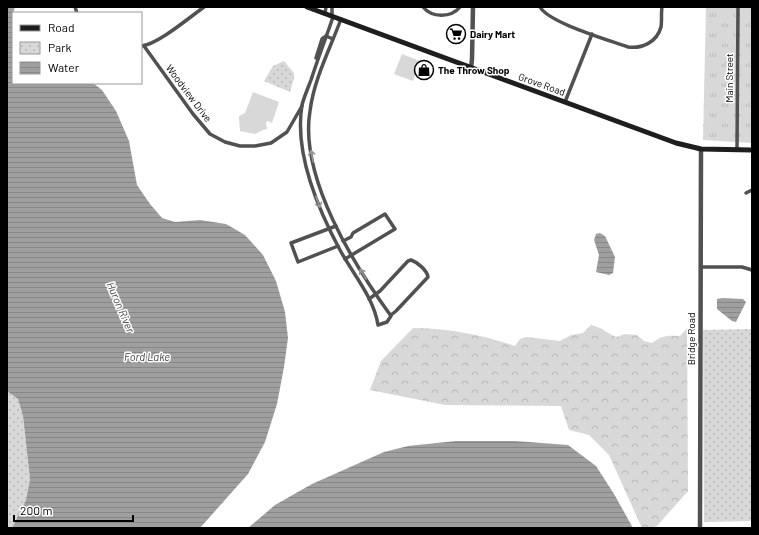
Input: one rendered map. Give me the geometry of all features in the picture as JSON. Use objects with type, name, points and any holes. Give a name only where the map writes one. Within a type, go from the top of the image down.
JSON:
[{"type":"main road","name":"Grove Road","points":[[307,7],[658,137],[689,147],[701,149],[752,150]]},
{"type":"street","points":[[143,46],[167,33],[204,7]]},
{"type":"street","points":[[325,13],[326,7]]},
{"type":"street","points":[[332,7],[333,16],[302,105],[301,130],[303,152],[317,199],[328,228],[369,299],[377,316],[378,326],[387,322],[391,315],[428,277],[427,273],[411,260],[369,299]]},
{"type":"street","points":[[423,7],[434,14],[443,15],[453,12],[460,7]]},
{"type":"street","points":[[471,68],[473,54],[473,7]]},
{"type":"street","points":[[540,7],[542,12],[549,17],[628,47],[636,48],[650,42],[658,33],[661,27],[662,7]]},
{"type":"street","name":"Main Street","points":[[737,150],[738,7]]},
{"type":"street","points":[[341,19],[314,93],[309,112],[308,128],[311,156],[322,192],[343,241],[391,315]]},
{"type":"street","points":[[565,102],[592,34]]},
{"type":"street","points":[[326,36],[333,39]]},
{"type":"street","points":[[315,69],[314,64],[322,39],[326,36]]},
{"type":"street","name":"Woodview Drive","points":[[143,46],[193,114],[210,134],[225,142],[240,146],[255,146],[271,143],[287,132],[302,105]]},
{"type":"street","points":[[317,61],[324,64]]},
{"type":"street","points":[[307,91],[314,93]]},
{"type":"street","points":[[301,130],[308,128]]},
{"type":"street","name":"Bridge Road","points":[[700,528],[701,149]]},
{"type":"street","points":[[308,171],[315,170]]},
{"type":"street","points":[[746,193],[752,190]]},
{"type":"street","points":[[343,241],[353,233],[385,214],[395,229],[345,259]]},
{"type":"street","points":[[336,226],[291,243],[298,262],[338,246]]},
{"type":"street","points":[[701,267],[742,267],[752,270]]},
{"type":"green space","points":[[706,7],[752,7],[752,143],[703,140]]},
{"type":"green space","points":[[402,54],[420,61],[413,81],[394,74]]},
{"type":"green space","points":[[284,61],[294,73],[290,92],[264,81],[273,66]]},
{"type":"green space","points":[[253,92],[279,102],[272,123],[268,121],[266,122],[267,129],[255,134],[240,131],[239,118],[239,116],[245,113]]},
{"type":"green space","points":[[591,325],[616,337],[625,334],[637,335],[644,341],[652,343],[665,336],[680,336],[687,328],[688,491],[657,526],[642,528],[609,455],[589,435],[569,430],[561,406],[445,405],[370,390],[381,361],[413,328],[439,329],[465,333],[515,346],[520,339],[526,337],[560,341],[571,335],[583,333]]},
{"type":"green space","points":[[752,329],[752,521],[704,522],[703,330]]},
{"type":"green space","points":[[7,391],[18,399],[23,416],[30,479],[26,500],[12,528],[7,528]]},
{"type":"water","name":"Ford Lake","points":[[7,7],[15,7],[12,12],[12,84],[94,84],[102,90],[116,111],[129,141],[137,185],[150,204],[162,218],[175,222],[200,220],[226,224],[245,235],[263,255],[276,281],[285,312],[288,338],[277,404],[265,442],[248,474],[200,528],[12,528],[26,500],[30,479],[23,416],[18,399],[7,391]]},
{"type":"water","points":[[600,233],[605,236],[615,257],[613,273],[609,275],[596,272],[599,255],[594,240],[596,234]]},
{"type":"water","points":[[717,299],[743,299],[746,302],[736,322],[732,321],[717,309]]},
{"type":"water","points":[[456,441],[515,441],[568,445],[596,466],[633,528],[248,528],[275,505],[312,484],[384,452],[408,446]]},
{"type":"place","name":"Dairy Mart","points":[[456,34]]},
{"type":"place","name":"The Throw Shop","points":[[424,70]]},
{"type":"water label","name":"Huron River","points":[[121,307]]}]
